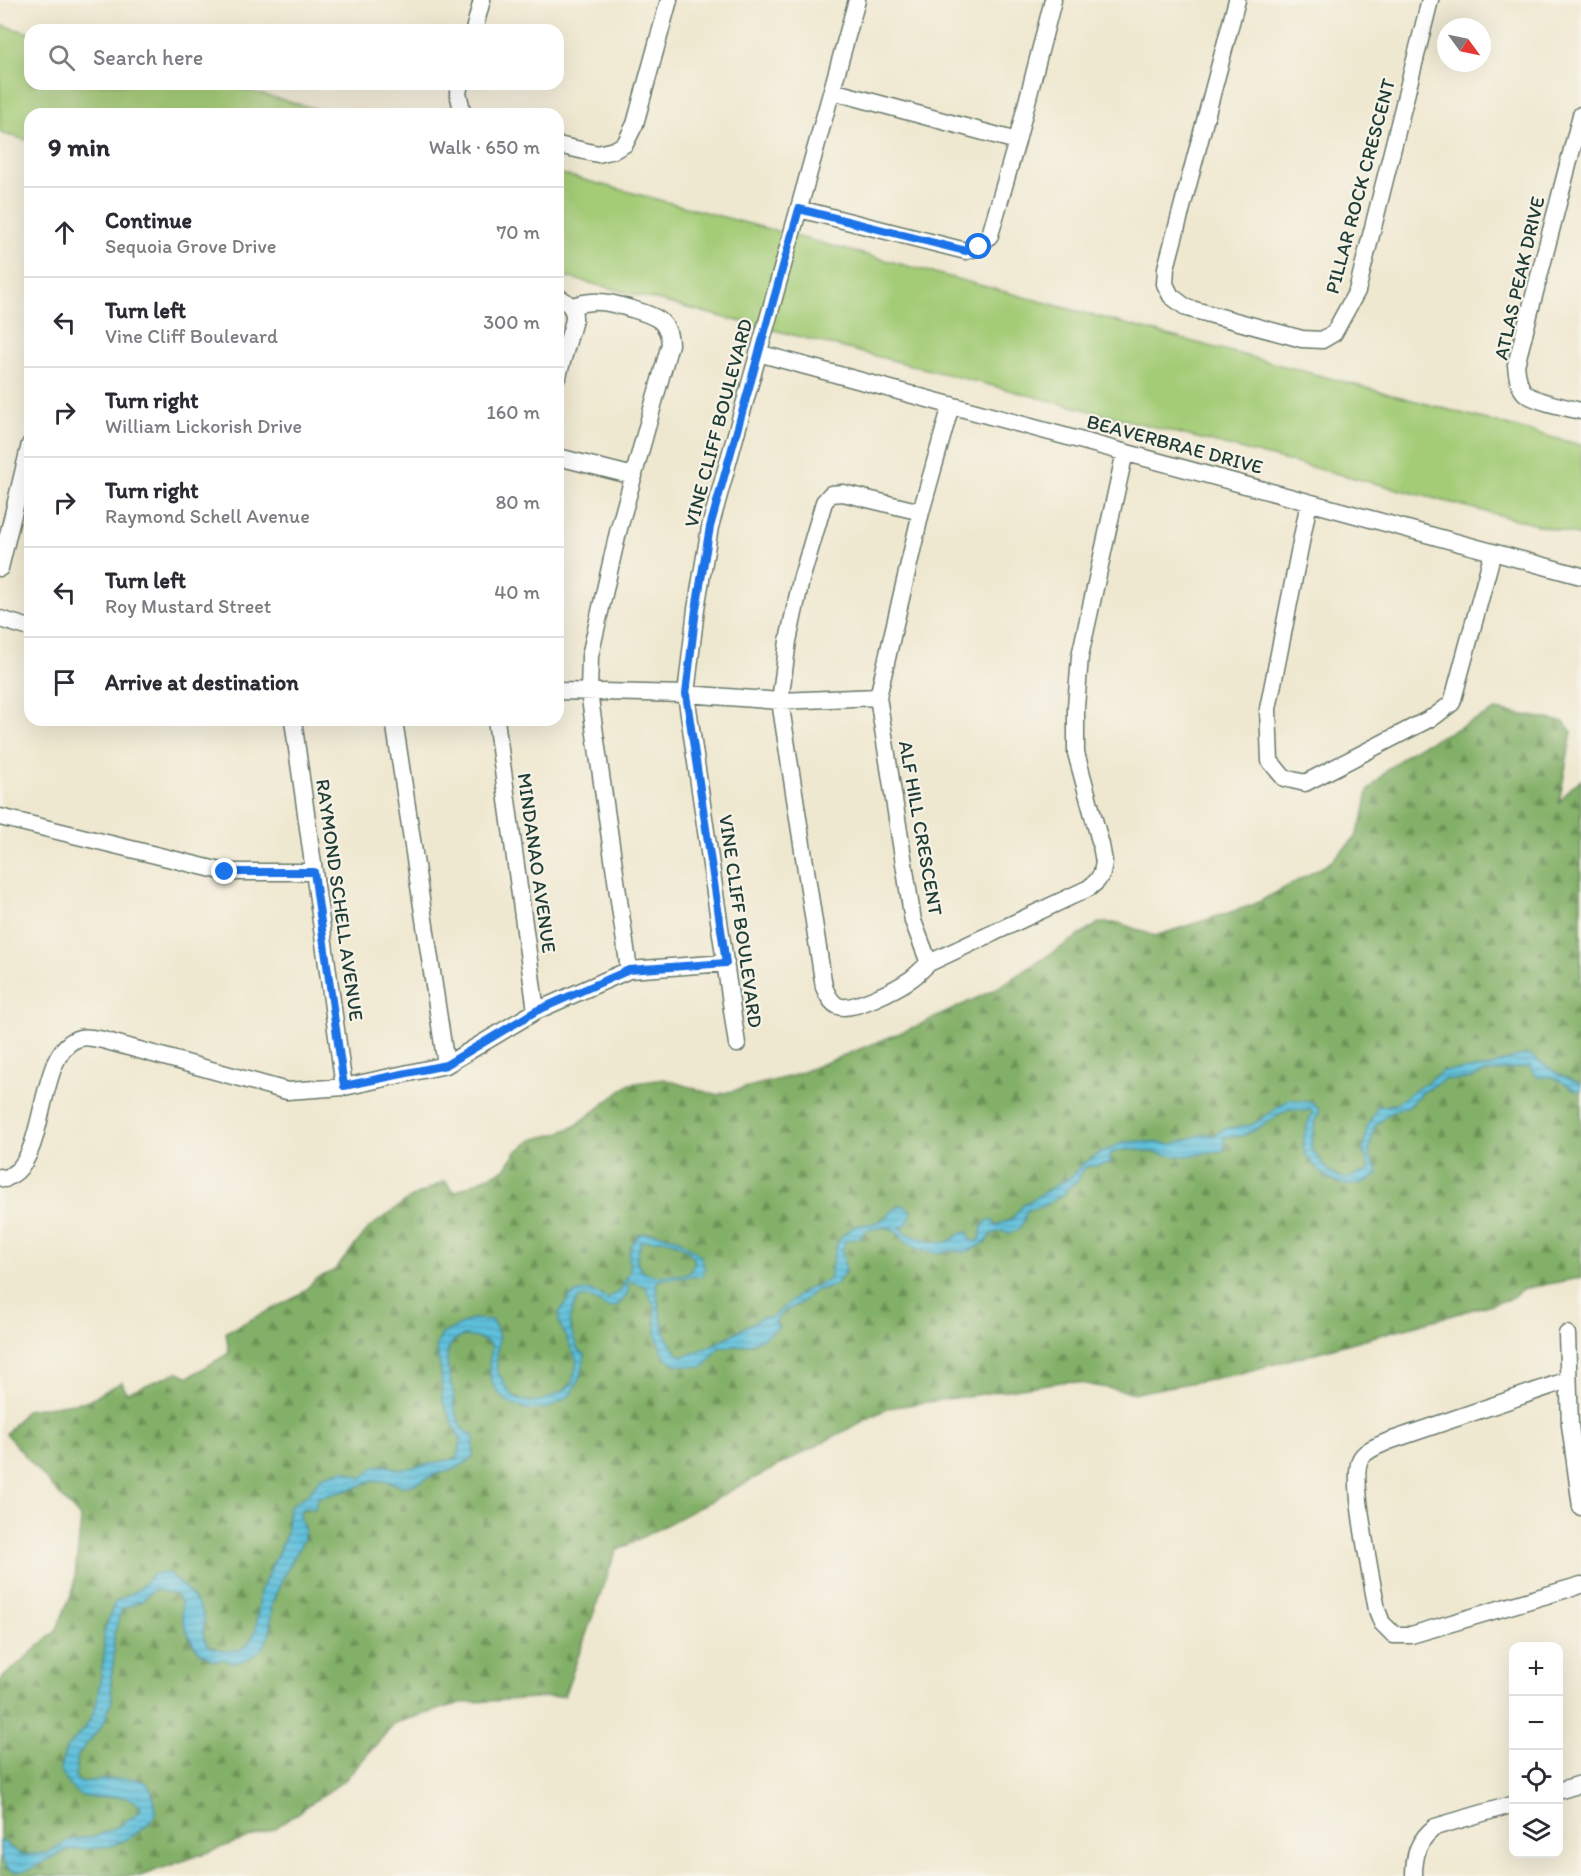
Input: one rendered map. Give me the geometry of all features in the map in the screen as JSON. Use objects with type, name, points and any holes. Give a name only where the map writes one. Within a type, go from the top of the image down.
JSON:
[{"type":"street","points":[[476,24],[482,0]]},
{"type":"street","points":[[564,147],[598,154],[614,150],[625,144],[634,124],[669,0]]},
{"type":"street","name":"VINE CLIFF BOULEVARD","points":[[737,1044],[686,694],[696,609],[710,527],[857,0]]},
{"type":"street","points":[[799,209],[966,251],[979,247],[990,235],[1053,0]]},
{"type":"street","name":"PILLAR ROCK CRESCENT","points":[[1237,0],[1166,267],[1165,284],[1171,296],[1187,308],[1302,339],[1322,340],[1334,333],[1357,291],[1430,0]]},
{"type":"street","points":[[459,90],[462,108]]},
{"type":"street","points":[[832,91],[1017,141]]},
{"type":"street","name":"ATLAS PEAK DRIVE","points":[[1581,115],[1516,365],[1518,378],[1525,393],[1549,404],[1581,411]]},
{"type":"street","points":[[564,301],[575,312],[564,355]]},
{"type":"street","points":[[564,301],[615,304],[654,316],[667,329],[670,344],[618,532],[590,656],[589,692],[629,970]]},
{"type":"street","name":"BEAVERBRAE DRIVE","points":[[758,353],[1581,576]]},
{"type":"street","name":"ALF HILL CRESCENT","points":[[929,963],[913,921],[878,697],[921,512],[951,405]]},
{"type":"street","points":[[921,512],[843,493],[831,495],[824,502],[801,580],[788,641],[780,701],[824,987],[829,998],[837,1006],[848,1008],[884,994],[911,979],[929,963],[1089,888],[1102,873],[1104,862],[1101,845],[1076,753],[1076,707],[1080,656],[1125,452]]},
{"type":"street","points":[[564,459],[633,476]]},
{"type":"street","points":[[0,568],[24,469]]},
{"type":"street","points":[[1309,502],[1268,709],[1270,761],[1284,778],[1305,783],[1435,716],[1452,703],[1493,552]]},
{"type":"street","points":[[0,619],[24,626]]},
{"type":"street","points":[[564,690],[686,694],[780,701],[878,697]]},
{"type":"street","name":"RAYMOND SCHELL AVENUE","points":[[294,726],[344,1086]]},
{"type":"street","points":[[395,726],[446,1065]]},
{"type":"street","name":"MINDANAO AVENUE","points":[[497,726],[536,1011]]},
{"type":"street","points":[[0,817],[225,872],[314,872]]},
{"type":"street","points":[[0,1177],[5,1179],[18,1171],[30,1150],[56,1060],[67,1044],[81,1037],[103,1040],[287,1091],[344,1086],[446,1065],[536,1011],[629,970],[726,963]]},
{"type":"street","points":[[1567,1334],[1570,1425],[1581,1507]]},
{"type":"street","points":[[1568,1380],[1372,1448],[1361,1458],[1358,1467],[1358,1483],[1377,1610],[1382,1623],[1394,1635],[1411,1635],[1581,1585]]},
{"type":"street","points":[[1563,1789],[1581,1784]]},
{"type":"street","points":[[1414,1876],[1416,1850],[1428,1832],[1435,1827],[1509,1805]]},
{"type":"green space","points":[[0,25],[24,31],[24,90],[246,90],[313,108],[24,108],[24,139],[0,133]]},
{"type":"green space","points":[[564,175],[1581,445],[1581,536],[564,277]]},
{"type":"green space","points":[[1496,710],[1564,722],[1572,732],[1559,803],[1570,788],[1581,780],[1581,1278],[1522,1289],[1510,1299],[1238,1374],[1136,1393],[1068,1381],[888,1408],[616,1551],[564,1696],[461,1703],[395,1723],[345,1780],[274,1829],[140,1876],[0,1876],[0,1680],[56,1631],[74,1587],[81,1519],[6,1434],[26,1410],[87,1401],[122,1382],[126,1393],[178,1372],[189,1377],[229,1353],[226,1332],[300,1295],[316,1279],[335,1270],[369,1228],[409,1199],[445,1181],[455,1192],[505,1169],[516,1152],[532,1140],[575,1126],[630,1084],[664,1079],[716,1095],[792,1076],[915,1027],[994,990],[1099,923],[1119,923],[1155,936],[1253,905],[1328,864],[1355,838],[1363,818],[1368,791],[1388,769],[1414,749]]},
{"type":"water","points":[[1521,1055],[1531,1056],[1560,1075],[1581,1084],[1581,1092],[1552,1077],[1537,1076],[1529,1066],[1484,1073],[1470,1079],[1445,1079],[1423,1092],[1407,1108],[1398,1109],[1375,1126],[1369,1150],[1378,1175],[1360,1184],[1343,1184],[1328,1178],[1306,1155],[1303,1140],[1312,1113],[1310,1109],[1305,1111],[1289,1109],[1253,1131],[1241,1136],[1224,1137],[1226,1142],[1224,1150],[1183,1156],[1134,1149],[1117,1151],[1109,1155],[1111,1163],[1087,1167],[1082,1170],[1077,1182],[1068,1187],[1065,1193],[1042,1207],[1027,1210],[1018,1230],[1010,1233],[1003,1231],[993,1233],[985,1243],[967,1252],[922,1251],[909,1244],[893,1229],[886,1227],[867,1230],[859,1238],[846,1240],[842,1251],[846,1271],[836,1284],[826,1289],[816,1290],[798,1305],[785,1311],[775,1322],[779,1327],[765,1337],[746,1345],[721,1347],[702,1367],[677,1365],[665,1358],[656,1336],[655,1308],[645,1286],[629,1281],[627,1294],[618,1305],[613,1307],[609,1308],[589,1298],[579,1298],[571,1313],[570,1329],[578,1350],[585,1354],[582,1372],[572,1394],[550,1408],[529,1410],[509,1403],[498,1393],[491,1380],[489,1364],[492,1346],[476,1338],[463,1336],[458,1338],[450,1346],[447,1358],[456,1413],[463,1430],[472,1434],[474,1438],[473,1458],[454,1470],[439,1473],[412,1485],[402,1486],[374,1480],[352,1489],[317,1498],[315,1509],[301,1510],[304,1539],[272,1603],[270,1633],[263,1648],[249,1659],[239,1662],[223,1659],[216,1661],[205,1656],[190,1639],[183,1621],[181,1601],[174,1594],[158,1590],[152,1591],[142,1601],[122,1609],[114,1634],[112,1700],[104,1723],[78,1755],[75,1777],[80,1782],[121,1778],[143,1781],[152,1792],[156,1805],[155,1814],[149,1823],[138,1832],[110,1846],[66,1851],[19,1872],[12,1871],[3,1862],[0,1840],[22,1855],[47,1853],[70,1839],[94,1837],[117,1827],[139,1812],[141,1807],[127,1798],[93,1798],[77,1793],[69,1785],[60,1769],[66,1749],[86,1727],[96,1706],[104,1656],[104,1631],[115,1602],[139,1589],[153,1574],[169,1573],[199,1606],[204,1618],[203,1635],[208,1646],[225,1651],[239,1650],[248,1644],[256,1630],[260,1592],[286,1535],[289,1507],[309,1493],[321,1477],[344,1470],[362,1478],[374,1467],[387,1465],[399,1470],[458,1458],[461,1442],[442,1399],[441,1373],[436,1346],[442,1334],[472,1319],[491,1320],[499,1339],[497,1369],[509,1392],[517,1398],[535,1402],[554,1395],[572,1384],[577,1361],[559,1322],[559,1313],[570,1297],[578,1292],[589,1290],[608,1299],[622,1289],[630,1272],[629,1254],[632,1243],[640,1234],[656,1233],[678,1239],[701,1256],[705,1270],[702,1276],[664,1279],[657,1281],[656,1286],[660,1315],[666,1334],[682,1357],[711,1346],[763,1317],[771,1318],[805,1290],[829,1280],[835,1248],[842,1236],[856,1226],[880,1221],[894,1209],[903,1205],[912,1212],[908,1223],[900,1228],[908,1234],[942,1243],[968,1232],[970,1239],[976,1242],[981,1238],[983,1224],[991,1219],[996,1225],[1012,1219],[1023,1205],[1072,1176],[1081,1165],[1098,1154],[1125,1142],[1172,1144],[1204,1134],[1214,1135],[1226,1128],[1252,1125],[1290,1099],[1313,1103],[1320,1111],[1315,1121],[1311,1148],[1331,1172],[1341,1178],[1347,1178],[1370,1171],[1363,1150],[1367,1127],[1377,1107],[1395,1104],[1443,1071],[1486,1068]],"holes":[[[668,1240],[684,1248],[693,1257],[695,1261],[689,1274],[656,1276],[643,1272],[636,1261],[641,1241]]]},
{"type":"route","points":[[225,872],[314,872],[344,1086],[446,1065],[536,1011],[629,970],[726,963],[686,694],[696,609],[710,527],[799,209],[966,251],[979,247]]}]
